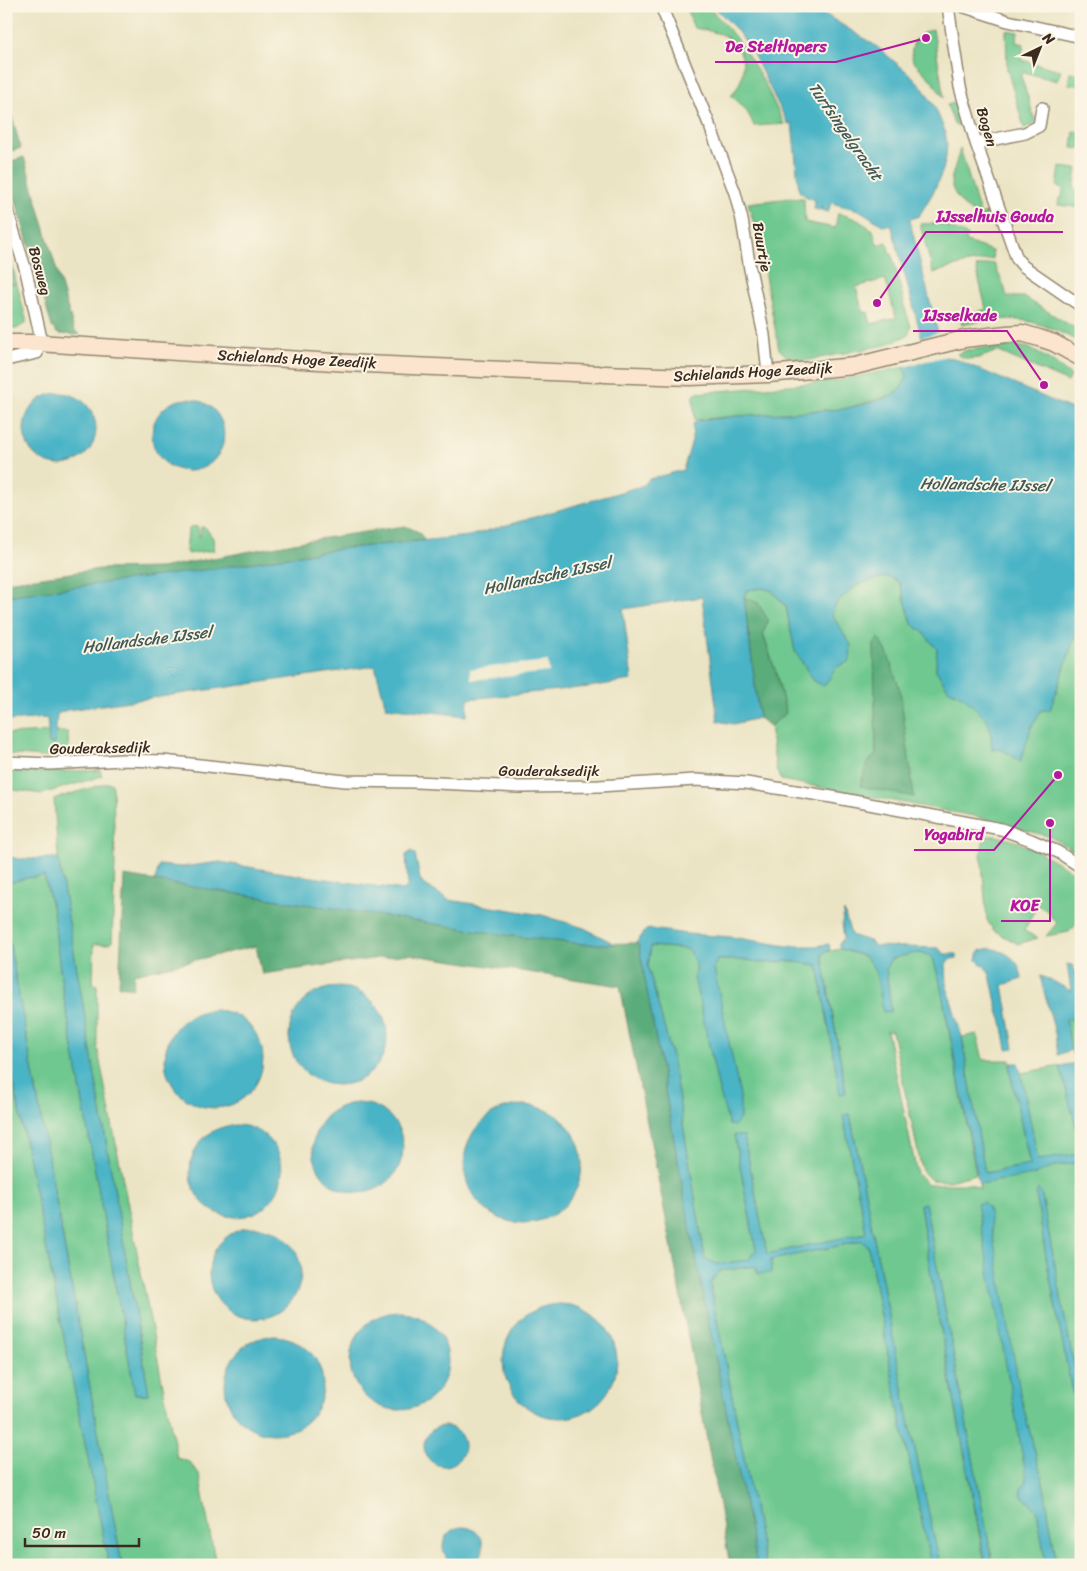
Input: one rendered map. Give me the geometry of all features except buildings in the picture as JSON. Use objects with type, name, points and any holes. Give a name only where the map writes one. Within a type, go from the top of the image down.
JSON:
[{"type":"main road","name":"Schielands Hoge Zeedijk","points":[[6,343],[365,364],[690,378],[768,374],[855,366],[983,336],[1022,333],[1054,343],[1081,358]]},
{"type":"street","name":"Buurtje","points":[[661,6],[735,193],[764,335],[768,374]]},
{"type":"street","name":"Bogen","points":[[948,6],[960,87],[976,143],[1014,251],[1022,266],[1081,306]]},
{"type":"street","points":[[962,6],[1008,21],[1081,37]]},
{"type":"street","points":[[976,143],[1025,133],[1039,126],[1042,108]]},
{"type":"street","name":"Bosweg","points":[[6,207],[26,271],[40,334],[38,344]]},
{"type":"street","points":[[6,360],[36,353],[38,344]]},
{"type":"street","name":"Gouderaksedijk","points":[[6,762],[49,764],[122,760],[163,761],[346,781],[519,787],[599,786],[695,780],[746,783],[1002,829],[1049,848],[1081,867]]},
{"type":"green space","points":[[685,6],[707,6],[721,20],[752,61],[784,124],[754,126],[745,110],[731,96],[737,89],[743,73],[743,64],[738,48],[725,36],[706,29],[694,28]]},
{"type":"green space","points":[[933,29],[944,98],[932,81],[913,61],[912,55],[913,45],[918,37]]},
{"type":"green space","points":[[1006,30],[1018,32],[1016,42],[1024,44],[1021,60],[1061,70],[1057,81],[1024,72],[1021,76],[1036,123],[1024,128],[1007,69]]},
{"type":"green space","points":[[1070,72],[1081,73],[1081,85],[1068,84]]},
{"type":"green space","points":[[6,97],[21,148],[6,153]]},
{"type":"green space","points":[[958,102],[965,123],[955,126],[947,105]]},
{"type":"green space","points":[[1074,131],[1081,132],[1081,149],[1072,148]]},
{"type":"green space","points":[[960,148],[980,214],[993,210],[998,220],[991,221],[976,215],[962,204],[953,189],[952,176]]},
{"type":"green space","points":[[24,157],[74,330],[80,335],[58,334],[52,327],[6,166],[6,163]]},
{"type":"green space","points":[[1060,167],[1077,169],[1074,189],[1081,190],[1081,208],[1058,205],[1059,198],[1062,198],[1063,188],[1057,187]]},
{"type":"green space","points":[[804,198],[805,222],[835,228],[838,213],[856,219],[873,230],[877,245],[887,242],[890,254],[892,254],[911,327],[908,335],[886,345],[804,361],[784,354],[779,349],[757,234],[748,203]],"holes":[[[885,279],[896,318],[871,324],[868,312],[863,313],[856,287]]]},
{"type":"green space","points":[[939,223],[969,236],[966,238],[967,242],[992,251],[993,259],[963,264],[933,273],[920,224]]},
{"type":"green space","points":[[6,241],[17,284],[6,284]]},
{"type":"green space","points":[[994,263],[1007,297],[1024,297],[1081,332],[1081,343],[1050,328],[1023,320],[995,320],[962,325],[960,318],[986,309],[976,267]]},
{"type":"green space","points":[[6,284],[17,284],[26,319],[26,323],[16,329],[6,326]]},
{"type":"green space","points":[[1010,345],[1029,348],[1050,360],[1071,376],[1068,382],[997,351],[972,359],[957,354],[967,350]]},
{"type":"green space","points":[[904,367],[907,377],[901,388],[892,395],[844,409],[695,420],[693,397],[696,393],[836,381]]},
{"type":"green space","points":[[192,526],[198,527],[199,537],[201,527],[205,527],[213,538],[214,550],[188,554],[186,552],[188,530]]},
{"type":"green space","points":[[405,526],[419,532],[424,540],[339,549],[204,570],[6,596],[6,582],[100,569],[160,568],[305,541]]},
{"type":"green space","points":[[890,577],[900,583],[912,624],[923,632],[937,649],[936,670],[948,689],[964,697],[986,719],[991,731],[992,750],[1001,749],[1021,760],[1031,728],[1041,710],[1050,710],[1081,618],[1081,844],[1076,852],[1051,837],[974,816],[781,780],[776,770],[770,726],[786,713],[776,673],[763,634],[744,597],[747,590],[763,588],[772,591],[786,607],[795,651],[814,681],[840,630],[832,614],[841,598],[847,592],[863,583]],"holes":[[[874,643],[914,797],[867,764],[876,754]]]},
{"type":"green space","points":[[744,597],[758,603],[768,620],[763,634],[776,673],[786,713],[770,726],[759,718]]},
{"type":"green space","points":[[879,638],[887,652],[900,690],[914,797],[860,786],[867,764],[876,754],[874,643]]},
{"type":"green space","points":[[50,732],[49,743],[55,744],[56,732],[68,732],[69,755],[41,757],[6,754],[6,734]]},
{"type":"green space","points":[[6,769],[50,772],[100,770],[102,776],[42,794],[7,789]]},
{"type":"green space","points":[[111,783],[113,787],[115,863],[112,942],[94,944],[93,984],[97,985],[97,1046],[177,1458],[189,1462],[199,1474],[216,1565],[122,1565],[6,924],[6,884],[26,878],[44,876],[53,911],[62,986],[135,1394],[149,1394],[58,858],[54,799]]},
{"type":"green space","points":[[988,836],[998,836],[1022,844],[1062,865],[1081,878],[1081,926],[1078,923],[1069,932],[1046,936],[1057,923],[1050,916],[1051,913],[1037,905],[1024,931],[1038,938],[1018,944],[993,930],[987,920],[981,853],[983,842]]},
{"type":"green space","points":[[124,876],[513,936],[583,944],[636,943],[639,946],[691,1233],[757,1565],[730,1565],[671,1244],[620,986],[408,954],[262,974],[256,946],[134,974],[133,988],[119,986]]},
{"type":"green space","points":[[651,946],[687,949],[694,959],[696,969],[694,977],[719,1090],[714,967],[717,960],[747,960],[762,963],[788,961],[818,965],[841,1094],[846,1092],[822,953],[840,949],[863,956],[870,962],[875,971],[884,1011],[891,1011],[886,967],[891,959],[918,953],[929,955],[933,958],[940,983],[976,1174],[949,1181],[931,1180],[922,1171],[892,1031],[887,1031],[917,1174],[928,1184],[972,1184],[980,1189],[979,1184],[1028,1173],[1034,1175],[1055,1166],[1081,1162],[1081,1403],[1041,1192],[1036,1194],[1047,1263],[1081,1438],[1081,1565],[1057,1565],[1044,1487],[1021,1398],[1027,1481],[1021,1488],[1021,1495],[1037,1510],[1046,1565],[993,1565],[925,1203],[920,1205],[933,1288],[985,1565],[940,1565],[910,1425],[850,1114],[843,1115],[866,1233],[767,1254],[744,1137],[734,1136],[756,1250],[748,1260],[717,1264],[705,1259],[672,1057],[648,967]]},
{"type":"green space","points":[[1066,1019],[1081,1021],[1081,1084],[1071,1050]]},
{"type":"green space","points":[[977,1034],[983,1060],[1010,1060],[1010,1073],[1030,1165],[985,1173],[962,1037]]},
{"type":"green space","points":[[6,1044],[109,1565],[6,1565]]},
{"type":"green space","points":[[1060,1066],[1081,1146],[1081,1154],[1038,1161],[1021,1073]]},
{"type":"green space","points":[[862,1241],[868,1246],[897,1402],[931,1565],[765,1565],[710,1283],[719,1271],[756,1266],[771,1273],[771,1260]]},
{"type":"water","points":[[713,6],[812,6],[876,46],[913,77],[935,107],[945,131],[947,144],[943,170],[934,191],[919,216],[910,219],[944,357],[954,358],[1081,413],[1081,618],[1050,710],[1041,710],[1031,728],[1021,761],[1001,749],[992,750],[991,731],[986,719],[964,697],[948,689],[936,670],[937,649],[923,632],[912,624],[900,583],[890,577],[879,578],[857,585],[835,604],[832,615],[851,645],[850,661],[837,667],[824,686],[814,681],[795,651],[786,606],[772,591],[763,588],[747,590],[744,597],[759,718],[733,724],[718,721],[702,597],[623,609],[632,680],[589,687],[468,699],[467,716],[386,707],[375,666],[67,710],[57,714],[55,744],[49,743],[47,718],[6,721],[6,596],[204,570],[339,549],[469,536],[644,485],[649,479],[683,470],[692,441],[693,424],[697,421],[737,416],[844,409],[866,404],[890,396],[901,388],[907,377],[904,367],[928,361],[891,224],[884,226],[859,210],[831,203],[828,212],[821,210],[822,205],[820,210],[814,209],[815,200],[799,191],[792,123],[788,124],[749,46],[734,27]]},
{"type":"water","points":[[67,393],[86,403],[94,415],[96,429],[94,443],[86,455],[74,463],[53,465],[34,455],[26,443],[24,422],[34,403],[46,395]]},
{"type":"water","points":[[195,399],[214,409],[222,421],[224,435],[222,449],[214,461],[202,469],[181,471],[162,461],[154,449],[152,428],[162,409],[174,401]]},
{"type":"water","points":[[412,851],[415,854],[420,879],[423,884],[449,900],[542,915],[584,928],[615,944],[583,944],[513,936],[155,881],[159,865],[181,867],[220,862],[403,890],[408,886],[406,855]]},
{"type":"water","points":[[6,856],[20,859],[58,858],[149,1394],[135,1394],[62,986],[53,911],[44,876],[26,878],[6,884]]},
{"type":"water","points":[[844,911],[851,935],[872,942],[874,946],[938,948],[945,954],[957,954],[957,958],[951,959],[946,963],[947,987],[962,1037],[985,1173],[1030,1165],[1010,1072],[1011,1063],[1018,1063],[1021,1073],[1038,1160],[1081,1154],[1081,1162],[1055,1166],[1034,1175],[979,1184],[940,983],[933,958],[929,955],[918,953],[891,959],[886,968],[891,1011],[883,1012],[878,981],[872,965],[863,956],[840,949],[839,944],[844,938],[842,923]]},
{"type":"water","points":[[6,924],[122,1565],[109,1565],[6,1044]]},
{"type":"water","points":[[646,930],[732,937],[787,946],[829,944],[830,950],[822,954],[846,1093],[840,1094],[818,965],[788,961],[762,963],[747,960],[717,960],[714,968],[740,1096],[740,1119],[735,1126],[729,1125],[719,1090],[694,977],[696,966],[694,959],[687,949],[651,946],[648,967],[672,1057],[705,1259],[717,1264],[748,1260],[756,1250],[734,1135],[744,1136],[767,1254],[866,1233],[843,1115],[850,1114],[910,1425],[940,1565],[931,1565],[897,1402],[868,1246],[861,1241],[771,1260],[771,1273],[758,1274],[755,1266],[719,1271],[710,1283],[765,1565],[757,1565],[691,1233],[639,946],[636,943]]},
{"type":"water","points":[[991,948],[1013,958],[1021,972],[1022,979],[1003,985],[1014,1048],[1007,1049],[990,975],[977,960],[979,951]]},
{"type":"water","points":[[1067,964],[1073,965],[1081,998],[1081,1021],[1066,1019],[1071,1050],[1058,1055],[1055,1033],[1040,976],[1071,991]]},
{"type":"water","points":[[338,987],[357,991],[373,1001],[383,1017],[387,1036],[383,1055],[373,1071],[357,1081],[338,1085],[319,1081],[303,1071],[293,1055],[289,1036],[293,1017],[303,1001],[319,991]]},
{"type":"water","points":[[214,1010],[233,1014],[249,1024],[259,1040],[263,1059],[259,1078],[249,1094],[233,1104],[214,1108],[195,1104],[179,1094],[169,1078],[165,1059],[169,1040],[179,1024],[195,1014]]},
{"type":"water","points":[[1076,1063],[1081,1084],[1081,1146],[1060,1066]]},
{"type":"water","points":[[358,1103],[375,1106],[390,1116],[400,1131],[403,1148],[400,1165],[390,1180],[375,1190],[358,1193],[341,1190],[326,1180],[316,1165],[313,1148],[316,1131],[326,1116],[341,1106]]},
{"type":"water","points":[[523,1105],[545,1110],[556,1115],[572,1131],[577,1142],[582,1164],[577,1186],[572,1197],[556,1213],[545,1218],[523,1223],[501,1218],[490,1213],[474,1197],[469,1186],[464,1164],[469,1142],[474,1131],[490,1115],[501,1110]]},
{"type":"water","points":[[236,1125],[253,1129],[268,1139],[278,1154],[282,1171],[278,1188],[268,1203],[253,1213],[236,1217],[219,1213],[204,1203],[194,1188],[190,1171],[194,1154],[204,1139],[219,1129]]},
{"type":"water","points":[[1038,1189],[1041,1192],[1081,1403],[1081,1438],[1047,1263],[1036,1194]]},
{"type":"water","points":[[983,1202],[988,1207],[1021,1398],[1044,1487],[1057,1565],[1046,1565],[1037,1510],[1021,1495],[1021,1488],[1027,1481],[977,1204]]},
{"type":"water","points":[[925,1203],[993,1565],[986,1565],[933,1288],[920,1205]]},
{"type":"water","points":[[255,1227],[272,1231],[287,1241],[297,1256],[301,1273],[297,1290],[287,1305],[272,1315],[255,1319],[238,1315],[223,1305],[213,1290],[209,1273],[213,1256],[223,1241],[238,1231]]},
{"type":"water","points":[[560,1304],[582,1309],[600,1321],[612,1339],[617,1361],[612,1383],[600,1401],[582,1413],[560,1418],[538,1413],[520,1401],[508,1383],[503,1361],[508,1339],[520,1321],[538,1309]]},
{"type":"water","points":[[399,1312],[418,1316],[434,1326],[444,1342],[448,1361],[444,1380],[434,1396],[418,1406],[399,1410],[380,1406],[364,1396],[354,1380],[350,1361],[354,1342],[364,1326],[380,1316]]},
{"type":"water","points":[[274,1336],[293,1340],[309,1350],[319,1366],[323,1385],[319,1404],[309,1420],[293,1430],[274,1434],[255,1430],[239,1420],[229,1404],[225,1385],[229,1366],[239,1350],[255,1340]]},
{"type":"water","points":[[448,1426],[455,1429],[461,1435],[464,1446],[463,1454],[455,1463],[448,1466],[440,1466],[433,1463],[425,1454],[424,1442],[427,1435],[436,1427]]},
{"type":"water","points":[[463,1527],[477,1533],[483,1547],[477,1561],[463,1567],[449,1561],[443,1547],[449,1533]]},
{"type":"pier","points":[[940,332],[946,355],[951,355],[904,367],[904,365],[925,359],[920,338]]},
{"type":"pier","points":[[548,661],[549,672],[471,680],[470,669]]},
{"type":"place","name":"De Steltlopers","points":[[926,38]]},
{"type":"place","name":"IJsselhuis Gouda","points":[[877,303]]},
{"type":"place","name":"IJsselkade","points":[[1044,385]]},
{"type":"place","name":"Yogabird","points":[[1058,775]]},
{"type":"place","name":"KOE","points":[[1050,823]]},
{"type":"water label","name":"Turfsingelgracht","points":[[846,131]]},
{"type":"water label","name":"Hollandsche IJssel","points":[[985,484]]},
{"type":"water label","name":"Hollandsche IJssel","points":[[547,575]]},
{"type":"water label","name":"Hollandsche IJssel","points":[[147,639]]}]
